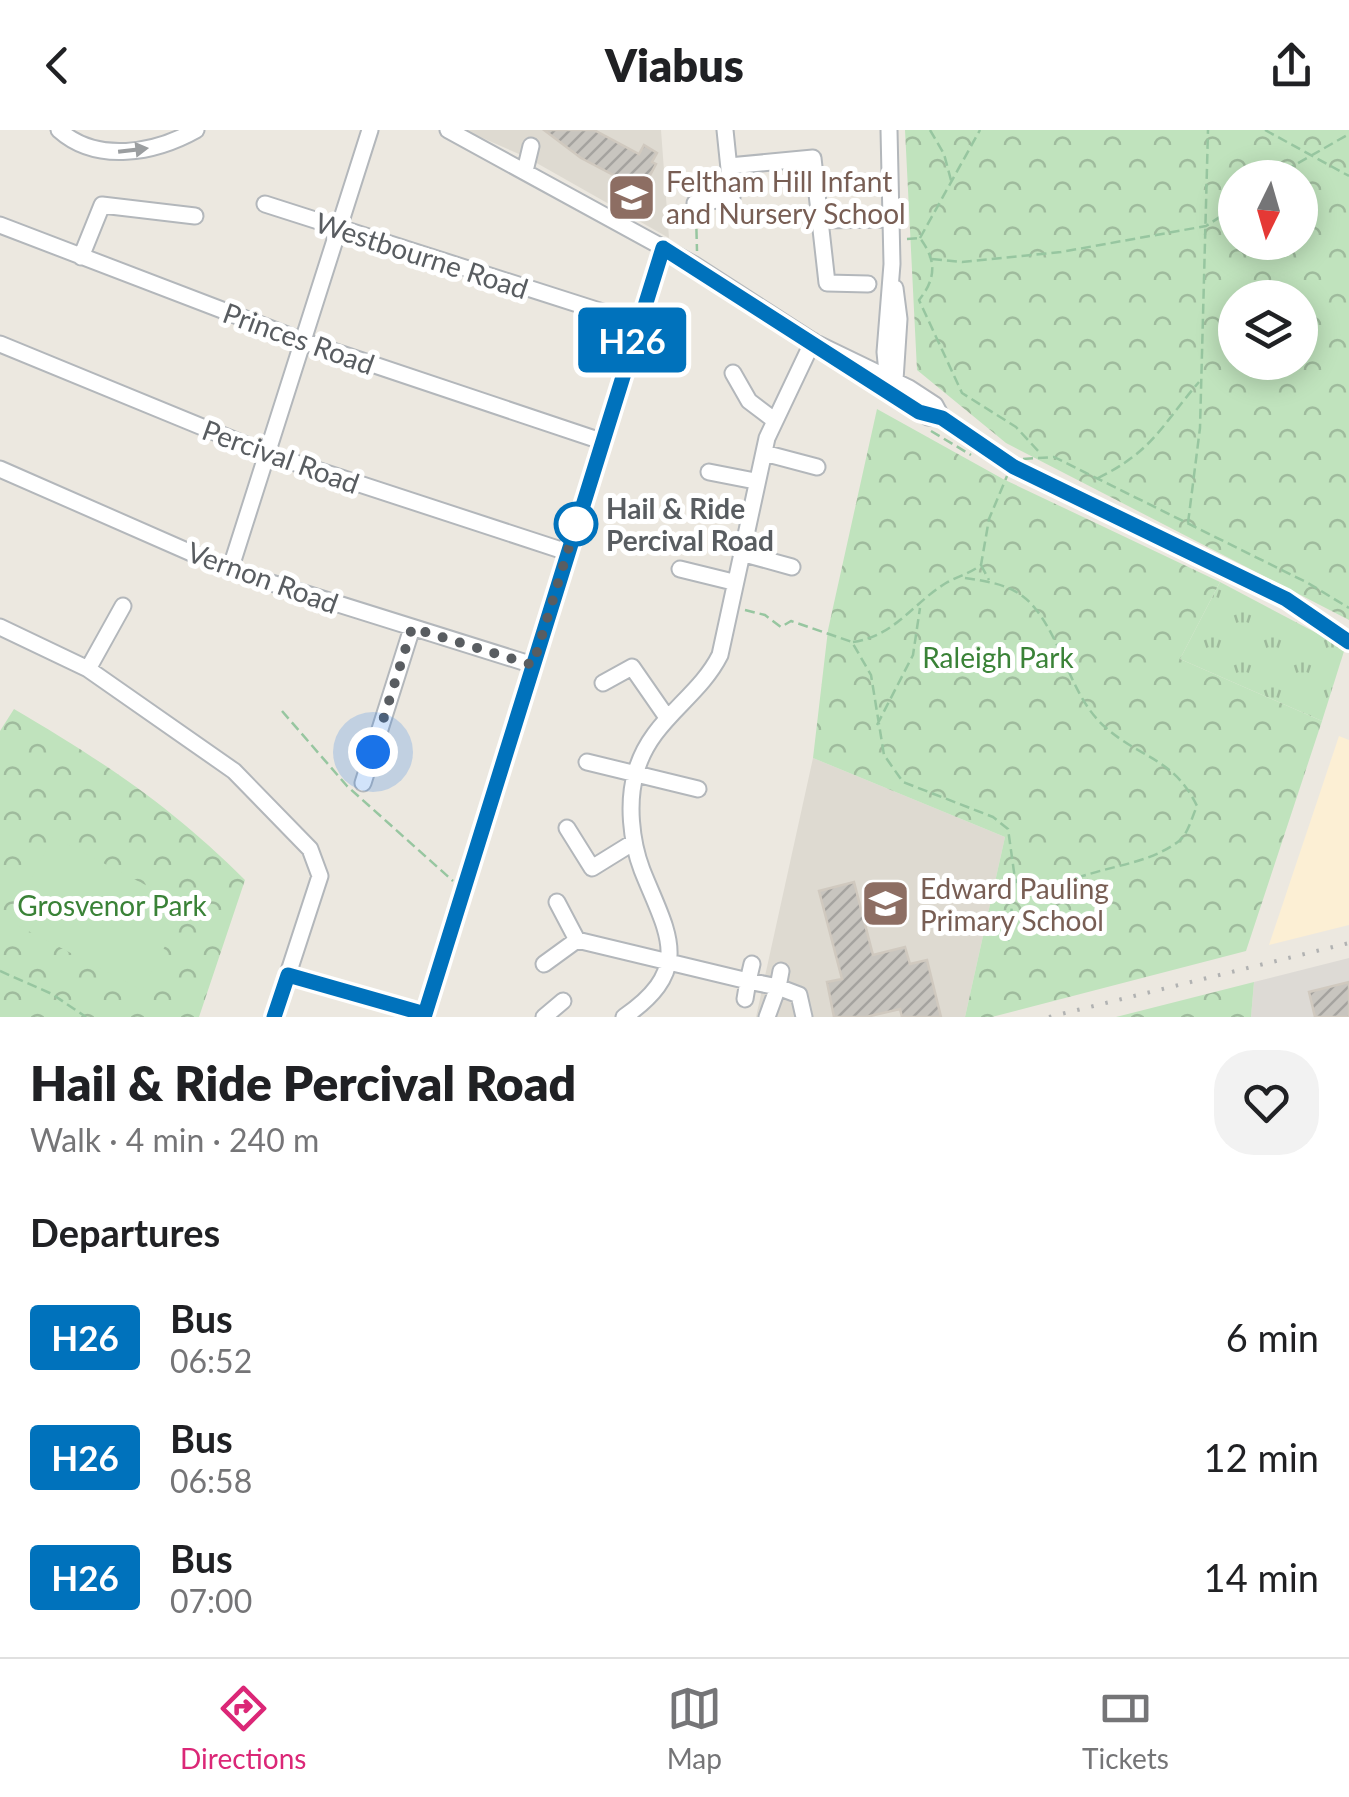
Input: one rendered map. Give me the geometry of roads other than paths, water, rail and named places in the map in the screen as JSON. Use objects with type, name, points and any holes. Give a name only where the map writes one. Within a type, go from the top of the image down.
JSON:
[{"type":"street","points":[[64,139],[95,149],[130,151],[168,144],[196,130]]},
{"type":"street","points":[[230,570],[370,130]]},
{"type":"street","points":[[448,130],[693,264],[888,384],[935,405],[942,418],[1014,467],[1286,599],[1349,642]]},
{"type":"street","points":[[695,203],[732,198],[725,130]]},
{"type":"street","points":[[888,384],[899,320],[892,264],[889,130]]},
{"type":"street","points":[[526,172],[531,146]]},
{"type":"street","points":[[729,166],[821,157],[820,220],[828,283],[868,284]]},
{"type":"street","name":"Westbourne Road","points":[[265,204],[637,323]]},
{"type":"street","points":[[82,257],[102,205],[195,216]]},
{"type":"street","points":[[820,220],[891,219]]},
{"type":"street","name":"Princes Road","points":[[0,225],[303,341],[601,441]]},
{"type":"street","points":[[288,975],[424,1016],[663,248]]},
{"type":"street","points":[[624,1017],[656,987],[668,962],[667,925],[634,842],[635,774],[645,746],[666,716],[714,674],[755,481],[774,420],[786,407],[816,342]]},
{"type":"street","name":"Percival Road","points":[[0,344],[268,454],[567,552]]},
{"type":"street","points":[[733,373],[749,401],[774,420]]},
{"type":"street","points":[[764,453],[816,466]]},
{"type":"street","name":"Vernon Road","points":[[0,468],[230,570],[533,665]]},
{"type":"street","points":[[709,472],[755,481]]},
{"type":"street","points":[[740,553],[792,567]]},
{"type":"street","points":[[680,570],[733,582]]},
{"type":"street","points":[[1278,616],[1286,599]]},
{"type":"street","points":[[88,669],[123,606]]},
{"type":"street","points":[[0,626],[88,669],[234,771],[310,850],[320,876],[274,1017]]},
{"type":"street","points":[[364,782],[412,628]]},
{"type":"street","points":[[603,683],[638,663],[666,716]]},
{"type":"street","points":[[588,762],[698,789]]},
{"type":"street","points":[[566,828],[592,868],[634,842]]},
{"type":"street","points":[[657,898],[673,889]]},
{"type":"street","points":[[558,902],[578,940],[748,981],[779,979],[798,996],[804,1017]]},
{"type":"street","points":[[544,964],[578,940]]},
{"type":"street","points":[[745,998],[752,964]]},
{"type":"street","points":[[766,1017],[779,979]]},
{"type":"street","points":[[544,1017],[563,1000]]},
{"type":"railway","points":[[1049,1017],[1349,943]]},
{"type":"place","name":"Feltham Hill Infant and Nursery School","points":[[631,197]]},
{"type":"place","name":"Hail & Ride Percival Road","points":[[576,524]]},
{"type":"place","name":"Edward Pauling Primary School","points":[[885,904]]},
{"type":"park label","name":"Raleigh Park","points":[[998,657]]},
{"type":"park label","name":"Grosvenor Park","points":[[112,905]]}]
